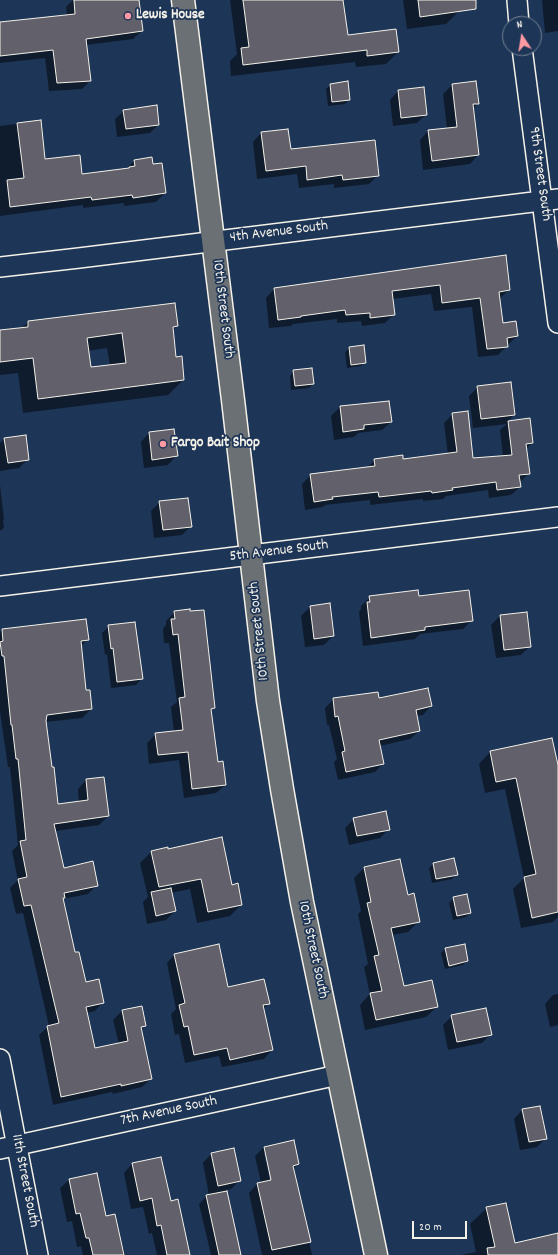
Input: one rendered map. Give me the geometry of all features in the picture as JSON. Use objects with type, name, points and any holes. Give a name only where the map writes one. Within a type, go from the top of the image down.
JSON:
[{"type":"main road","name":"10th Street South","points":[[183,0],[252,555],[268,701],[302,902],[376,1255]]},
{"type":"street","points":[[517,0],[518,16]]},
{"type":"street","name":"9th Street South","points":[[523,56],[550,200],[558,323]]},
{"type":"street","name":"4th Avenue South","points":[[0,267],[550,200]]},
{"type":"street","name":"5th Avenue South","points":[[0,586],[558,517]]},
{"type":"street","name":"11th Street South","points":[[0,1059],[9,1147],[38,1255]]},
{"type":"street","name":"7th Avenue South","points":[[9,1147],[338,1075]]},
{"type":"building","points":[[74,0],[139,0],[143,31],[86,39],[91,81],[57,83],[53,50],[0,56],[0,22],[75,14]]},
{"type":"building","points":[[243,0],[343,0],[348,35],[396,29],[399,52],[367,56],[367,50],[243,65],[241,48],[249,47]]},
{"type":"building","points":[[418,0],[476,0],[476,9],[420,17]]},
{"type":"building","points":[[348,81],[350,100],[332,102],[330,84]]},
{"type":"building","points":[[476,81],[479,104],[473,104],[479,155],[432,161],[428,130],[457,127],[452,84]]},
{"type":"building","points":[[424,87],[427,115],[401,118],[398,90]]},
{"type":"building","points":[[157,105],[159,125],[126,129],[123,110]]},
{"type":"building","points":[[41,120],[45,159],[80,155],[82,174],[129,168],[135,166],[134,160],[152,157],[153,164],[162,163],[166,193],[133,198],[132,195],[92,200],[91,197],[10,207],[7,180],[24,178],[17,123]]},
{"type":"building","points":[[288,129],[291,149],[375,140],[379,176],[343,180],[342,175],[307,180],[306,166],[266,171],[261,132]]},
{"type":"building","points":[[506,255],[510,290],[499,292],[503,323],[516,321],[518,336],[507,338],[508,347],[487,349],[480,298],[442,303],[440,285],[392,291],[395,315],[370,318],[370,313],[346,315],[345,310],[278,320],[274,288]]},
{"type":"building","points":[[175,303],[178,326],[173,327],[176,357],[182,356],[184,380],[38,399],[33,358],[0,362],[0,330],[28,327],[28,321]],"holes":[[[122,333],[126,363],[91,367],[87,338]]]},
{"type":"building","points":[[364,345],[366,363],[351,365],[349,347]]},
{"type":"building","points":[[312,368],[314,384],[295,386],[293,370]]},
{"type":"building","points":[[511,382],[515,415],[481,419],[477,386]]},
{"type":"building","points":[[389,401],[392,422],[364,425],[364,429],[343,432],[340,406]]},
{"type":"building","points":[[468,411],[473,458],[512,455],[508,421],[530,418],[533,443],[526,444],[530,474],[519,475],[521,487],[497,490],[496,482],[452,488],[453,490],[432,493],[431,491],[379,497],[378,492],[332,497],[333,499],[314,502],[310,474],[375,466],[374,459],[403,455],[403,459],[457,452],[452,413]]},
{"type":"building","name":"Fargo Bait Shop","points":[[174,429],[178,456],[152,460],[149,432]]},
{"type":"building","points":[[26,435],[29,460],[8,463],[4,438]]},
{"type":"building","points":[[188,498],[192,527],[163,530],[159,501]]},
{"type":"building","points":[[418,590],[419,596],[469,590],[473,621],[425,627],[425,630],[371,638],[367,602],[370,602],[369,596]]},
{"type":"building","points":[[330,603],[334,636],[314,639],[310,606]]},
{"type":"building","points":[[190,609],[190,611],[204,610],[215,708],[211,709],[218,762],[223,761],[226,785],[192,789],[188,752],[158,755],[155,733],[183,730],[179,698],[185,697],[178,634],[173,635],[171,619],[175,619],[174,611]]},
{"type":"building","points":[[527,612],[531,647],[504,650],[500,615]]},
{"type":"building","points":[[86,619],[89,640],[81,641],[86,690],[90,690],[92,709],[47,715],[46,721],[52,767],[54,767],[58,804],[88,800],[86,779],[104,777],[109,816],[54,824],[64,868],[93,861],[98,886],[64,893],[65,898],[63,898],[75,952],[79,952],[86,982],[99,979],[104,1003],[86,1007],[95,1048],[128,1041],[122,1010],[142,1006],[146,1026],[141,1027],[152,1079],[61,1097],[47,1026],[59,1023],[31,905],[24,906],[18,879],[27,877],[20,841],[26,840],[18,759],[16,759],[4,656],[2,656],[0,642],[3,641],[2,629]]},
{"type":"building","points":[[135,622],[143,679],[117,682],[113,648],[111,649],[108,625]]},
{"type":"building","points":[[428,688],[432,706],[416,710],[420,731],[379,740],[384,764],[346,772],[342,752],[345,751],[338,716],[335,717],[333,698],[378,692],[379,698]]},
{"type":"building","points":[[552,738],[558,765],[558,912],[532,918],[524,877],[536,874],[516,778],[496,782],[490,751]]},
{"type":"building","points":[[386,811],[390,830],[357,836],[353,818]]},
{"type":"building","points":[[222,837],[232,885],[238,883],[242,905],[208,912],[201,879],[159,887],[151,851],[168,847],[168,849]]},
{"type":"building","points":[[454,858],[458,875],[436,879],[433,863]]},
{"type":"building","points":[[400,859],[408,895],[414,893],[420,922],[391,928],[404,986],[432,980],[438,1007],[376,1020],[370,993],[382,991],[374,956],[379,955],[367,903],[371,902],[364,867]]},
{"type":"building","points":[[171,888],[176,911],[156,916],[151,892]]},
{"type":"building","points":[[467,894],[471,913],[457,916],[453,897]]},
{"type":"building","points":[[219,944],[228,987],[264,979],[270,1004],[263,1005],[273,1050],[230,1060],[227,1048],[194,1055],[188,1026],[184,1027],[179,1005],[185,1003],[174,954]]},
{"type":"building","points":[[465,944],[468,961],[449,966],[445,948]]},
{"type":"building","points":[[486,1008],[492,1035],[457,1042],[451,1015]]},
{"type":"building","points":[[540,1106],[547,1139],[529,1142],[522,1109]]},
{"type":"building","points":[[294,1140],[299,1164],[293,1166],[311,1242],[272,1250],[257,1183],[271,1180],[264,1147]]},
{"type":"building","points":[[234,1148],[241,1181],[218,1186],[211,1153]]},
{"type":"building","points":[[161,1157],[171,1201],[178,1199],[190,1255],[167,1255],[161,1225],[157,1226],[152,1198],[140,1201],[132,1163]]},
{"type":"building","points":[[97,1173],[106,1216],[115,1214],[124,1255],[93,1255],[89,1238],[86,1238],[80,1213],[76,1214],[69,1179]]},
{"type":"building","points":[[227,1191],[241,1255],[219,1255],[206,1195]]},
{"type":"building","points":[[506,1203],[515,1243],[558,1233],[558,1255],[488,1255],[487,1248],[495,1247],[486,1207]]},
{"type":"place","name":"Lewis House","points":[[128,16]]},
{"type":"place","name":"Fargo Bait Shop","points":[[163,444]]}]
